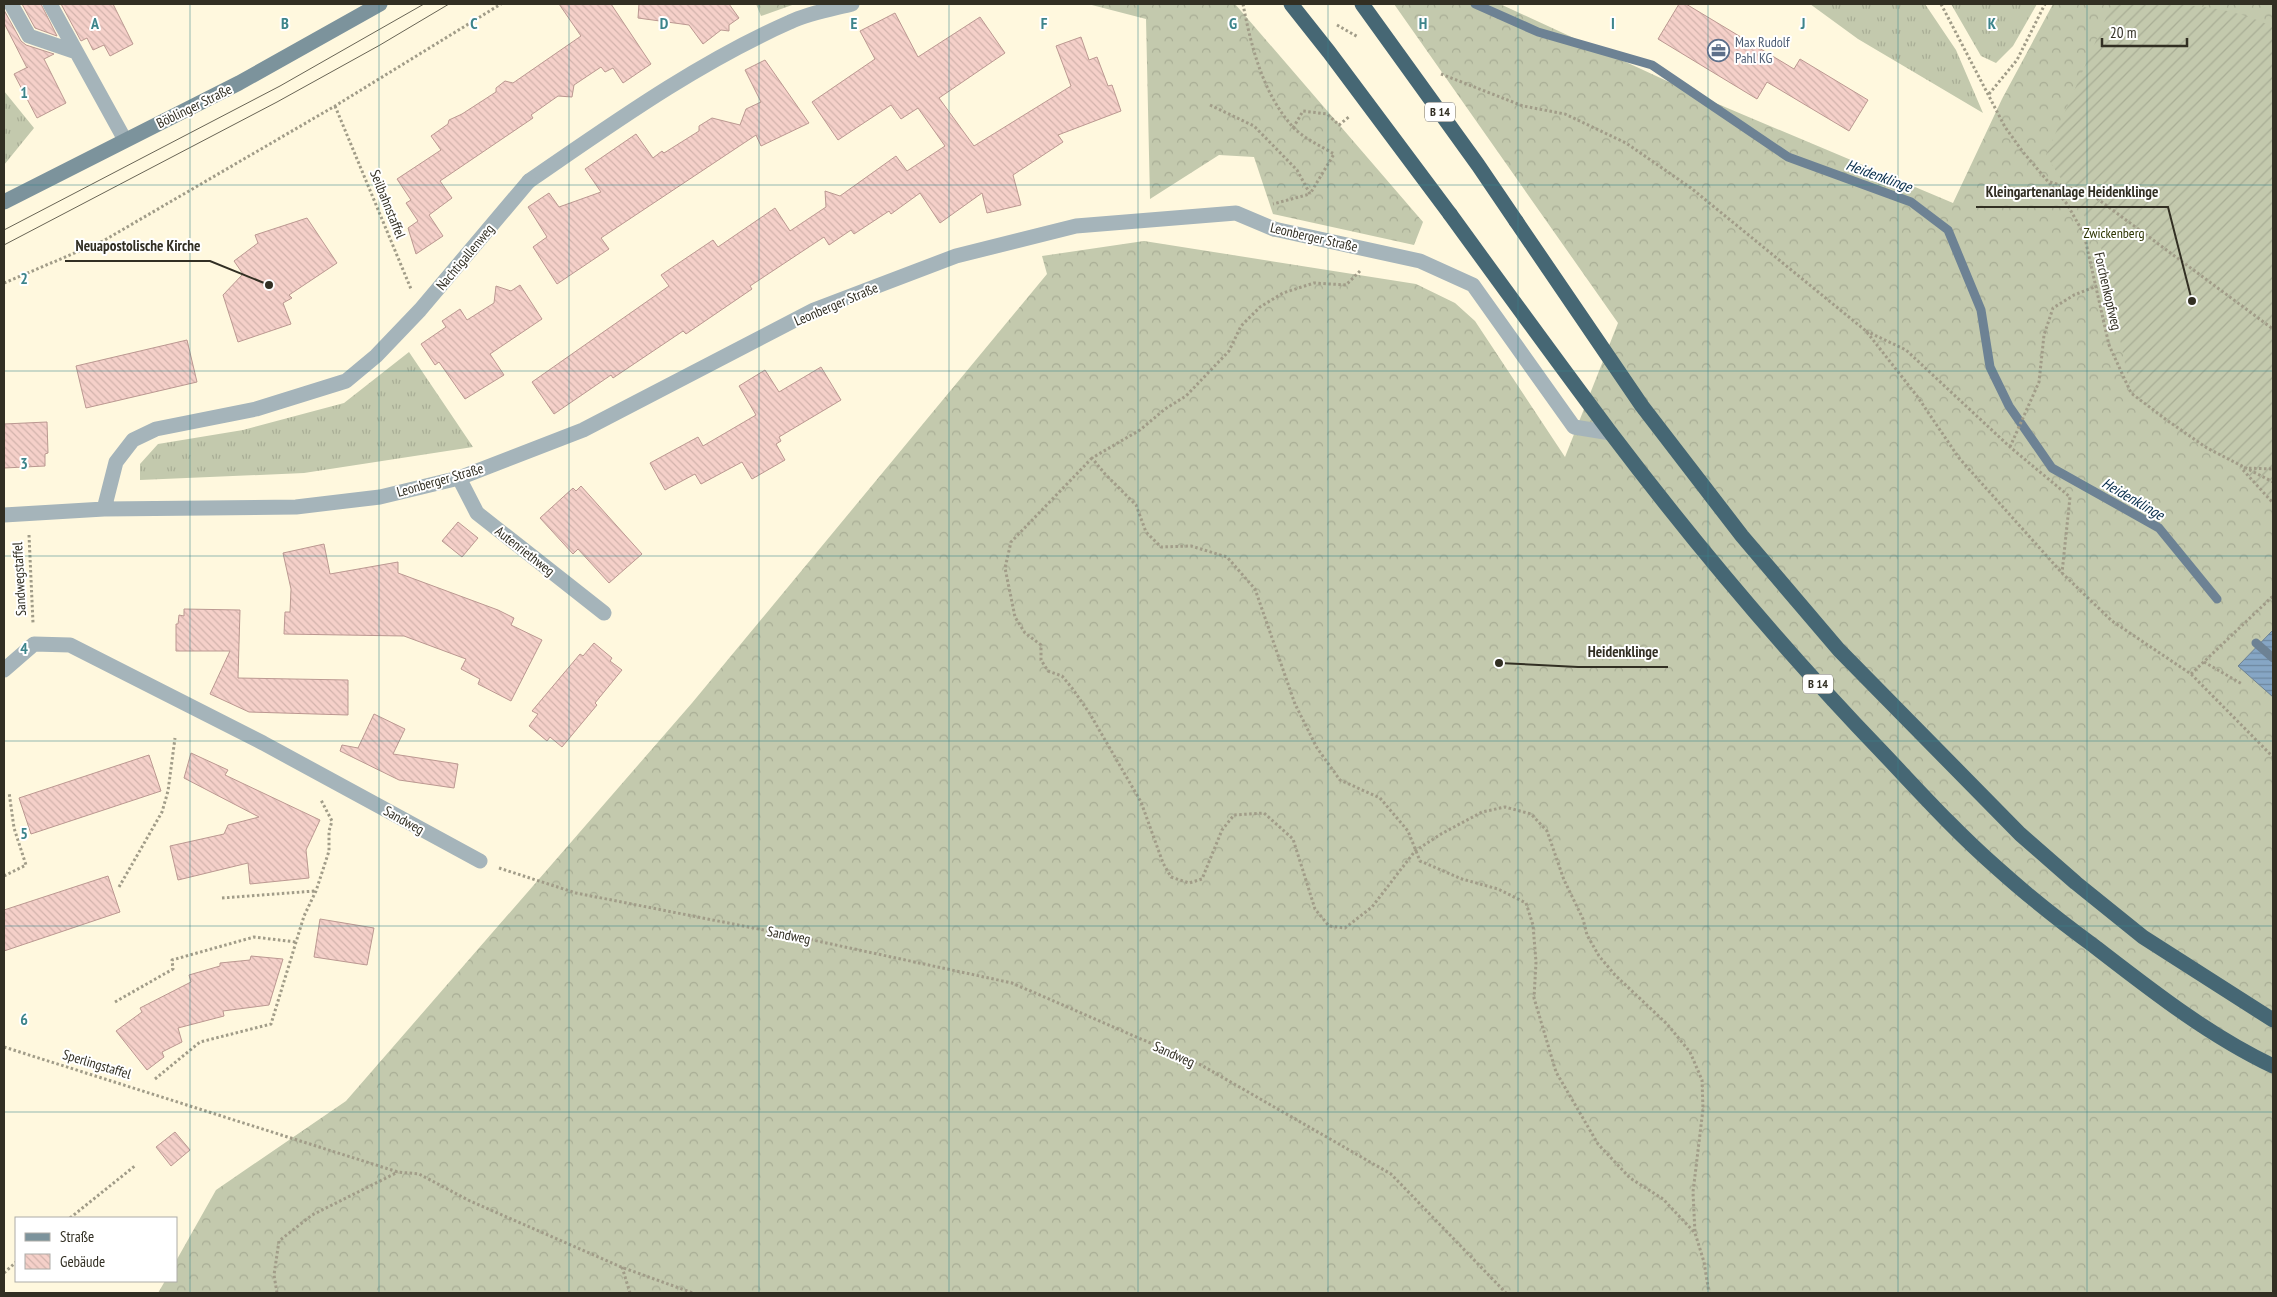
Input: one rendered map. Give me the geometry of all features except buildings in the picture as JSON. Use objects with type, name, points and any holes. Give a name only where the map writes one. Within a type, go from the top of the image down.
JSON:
[{"type":"highway","name":"B 14","points":[[1291,4],[1450,214],[1611,434],[1770,630],[1836,704],[1932,805],[1993,865],[2033,899],[2175,1009],[2256,1058],[2273,1066]]},
{"type":"highway","name":"B 14","points":[[1362,4],[1478,165],[1642,406],[1742,536],[1839,650],[2013,827],[2076,884],[2143,937],[2273,1020]]},
{"type":"street","points":[[11,4],[29,36],[76,52]]},
{"type":"street","points":[[50,4],[125,140]]},
{"type":"street","name":"Böblinger Straße","points":[[4,202],[239,84],[380,4]]},
{"type":"street","name":"Nachtigallenweg","points":[[104,509],[116,462],[133,440],[156,429],[256,409],[346,381],[376,356],[420,310],[529,181],[602,131],[712,61],[791,21],[852,4]]},
{"type":"street","name":"Leonberger Straße","points":[[4,514],[104,509],[296,507],[380,497],[459,478],[583,430],[814,310],[956,256],[1076,226],[1236,213],[1274,229],[1420,261],[1473,285],[1574,427],[1611,434]]},
{"type":"street","name":"Autenriethweg","points":[[459,478],[477,513],[604,613]]},
{"type":"street","points":[[4,670],[34,644]]},
{"type":"street","name":"Sandweg","points":[[34,644],[70,645],[263,743],[480,861]]},
{"type":"path","points":[[4,283],[103,241],[335,106],[501,4]]},
{"type":"path","points":[[1236,213],[1310,194],[1334,154],[1294,128],[1274,101],[1251,44],[1242,4]]},
{"type":"path","name":"Forchenkopfweg","points":[[1941,4],[2005,127],[2067,204],[2084,234],[2109,345],[2131,393],[2207,448],[2273,482]]},
{"type":"path","points":[[1989,94],[2017,60],[2045,4]]},
{"type":"path","points":[[1330,22],[1363,40]]},
{"type":"path","points":[[1435,72],[1523,106],[1565,114],[1626,143],[1691,188],[1866,331],[1917,396],[1959,458],[2062,573],[2112,621],[2191,674],[2273,757]]},
{"type":"path","name":"Seilbahnstaffel","points":[[335,106],[420,310]]},
{"type":"path","points":[[1210,106],[1254,126],[1297,170],[1310,194]]},
{"type":"path","points":[[1294,128],[1303,111],[1327,114],[1339,126]]},
{"type":"path","points":[[2048,181],[2090,194],[2273,329]]},
{"type":"path","points":[[1371,250],[1365,266],[1346,285],[1314,283],[1283,293],[1260,307],[1240,326],[1228,351],[1186,396],[1165,409],[1140,430],[1092,458],[1063,490],[1030,520],[1011,542],[1005,568],[1015,617],[1025,633],[1041,645],[1041,660],[1048,670],[1062,676],[1090,714],[1141,802],[1163,863],[1171,877],[1189,883],[1202,879],[1222,830],[1234,815],[1264,812],[1293,839],[1315,910],[1329,926],[1345,928],[1372,908],[1415,851],[1441,834],[1482,812],[1505,806],[1531,814],[1547,830],[1564,880],[1583,919],[1587,935],[1599,956],[1615,975],[1667,1024],[1690,1052],[1702,1080],[1703,1109],[1693,1192],[1695,1233],[1704,1262],[1709,1293]]},
{"type":"path","points":[[2010,447],[2039,382],[2044,335],[2053,308],[2074,295],[2097,286]]},
{"type":"path","points":[[1866,331],[1906,350],[2010,447],[2070,497],[2062,573]]},
{"type":"path","points":[[1092,458],[1136,505],[1146,532],[1162,547],[1191,546],[1227,557],[1255,589],[1295,704],[1317,748],[1340,780],[1380,798],[1408,831],[1420,861],[1436,869],[1498,889],[1526,903],[1533,925],[1536,953],[1534,998],[1556,1072],[1598,1144],[1630,1178],[1663,1199],[1695,1233]]},
{"type":"path","points":[[2241,467],[2273,469]]},
{"type":"path","points":[[2241,467],[2273,503]]},
{"type":"path","name":"Sandwegstaffel","points":[[28,513],[34,644]]},
{"type":"path","points":[[2191,674],[2273,596]]},
{"type":"path","points":[[2204,662],[2242,684]]},
{"type":"path","points":[[119,887],[162,812],[168,791],[175,738]]},
{"type":"path","points":[[4,876],[26,865],[14,828],[9,792]]},
{"type":"path","points":[[155,1079],[200,1042],[271,1024],[304,916],[316,891],[329,851],[329,831],[332,821],[321,800]]},
{"type":"path","name":"Sandweg","points":[[480,861],[576,893],[794,936],[1012,983],[1201,1065],[1390,1174],[1506,1293]]},
{"type":"path","points":[[222,898],[316,891]]},
{"type":"path","points":[[115,1002],[173,969],[172,960],[254,937],[296,942]]},
{"type":"path","name":"Sperlingstaffel","points":[[4,1047],[398,1172],[419,1174],[470,1201],[621,1267],[693,1293]]},
{"type":"path","points":[[71,1217],[136,1165]]},
{"type":"path","points":[[277,1293],[274,1275],[279,1241],[312,1215],[398,1172]]},
{"type":"path","points":[[4,1273],[15,1263]]},
{"type":"path","points":[[621,1267],[630,1293]]},
{"type":"green space","points":[[756,4],[795,4],[761,16]]},
{"type":"green space","points":[[1088,4],[1235,4],[1423,222],[1414,245],[1273,214],[1254,157],[1219,155],[1150,199],[1146,19]]},
{"type":"green space","name":"Heidenklinge","points":[[1394,4],[1500,4],[1706,99],[1953,203],[2002,99],[2053,4],[2273,4],[2273,1293],[158,1293],[164,1282],[178,1282],[178,1257],[216,1190],[346,1101],[692,703],[1047,274],[1042,256],[1144,241],[1416,284],[1455,303],[1475,321],[1565,457],[1618,323]]},
{"type":"green space","points":[[1810,4],[1925,4],[1956,50],[1983,113],[1858,39]]},
{"type":"green space","points":[[1951,4],[2037,4],[2013,46],[1996,63],[1981,56]]},
{"type":"green space","name":"Zwickenberg","points":[[2112,4],[2174,4],[2214,8],[2234,12],[2273,27],[2273,503],[2241,467],[2207,448],[2131,393],[2101,247],[2090,225],[2046,155]]},
{"type":"green space","points":[[4,91],[34,128],[4,165]]},
{"type":"green space","points":[[409,352],[473,447],[304,473],[140,480],[140,464],[158,444],[243,430],[344,403]]},
{"type":"water","points":[[2273,630],[2273,697],[2238,666]]},
{"type":"waterway","name":"Heidenklinge","points":[[1475,4],[1538,32],[1652,65],[1788,157],[1911,202],[1948,230],[1981,310],[1990,367],[2009,406],[2052,468],[2159,528],[2217,599]]},
{"type":"waterway","name":"Heidenklinge","points":[[2256,643],[2273,658]]},
{"type":"tram line","points":[[4,230],[280,86],[424,4]]},
{"type":"tram line","points":[[4,245],[277,102],[449,4]]},
{"type":"place","name":"Max Rudolf Pahl KG","points":[[1719,50]]},
{"type":"place","name":"Neuapostolische Kirche","points":[[269,285]]},
{"type":"place","name":"Kleingartenanlage Heidenklinge","points":[[2192,301]]},
{"type":"place","name":"Heidenklinge","points":[[1499,663]]}]
